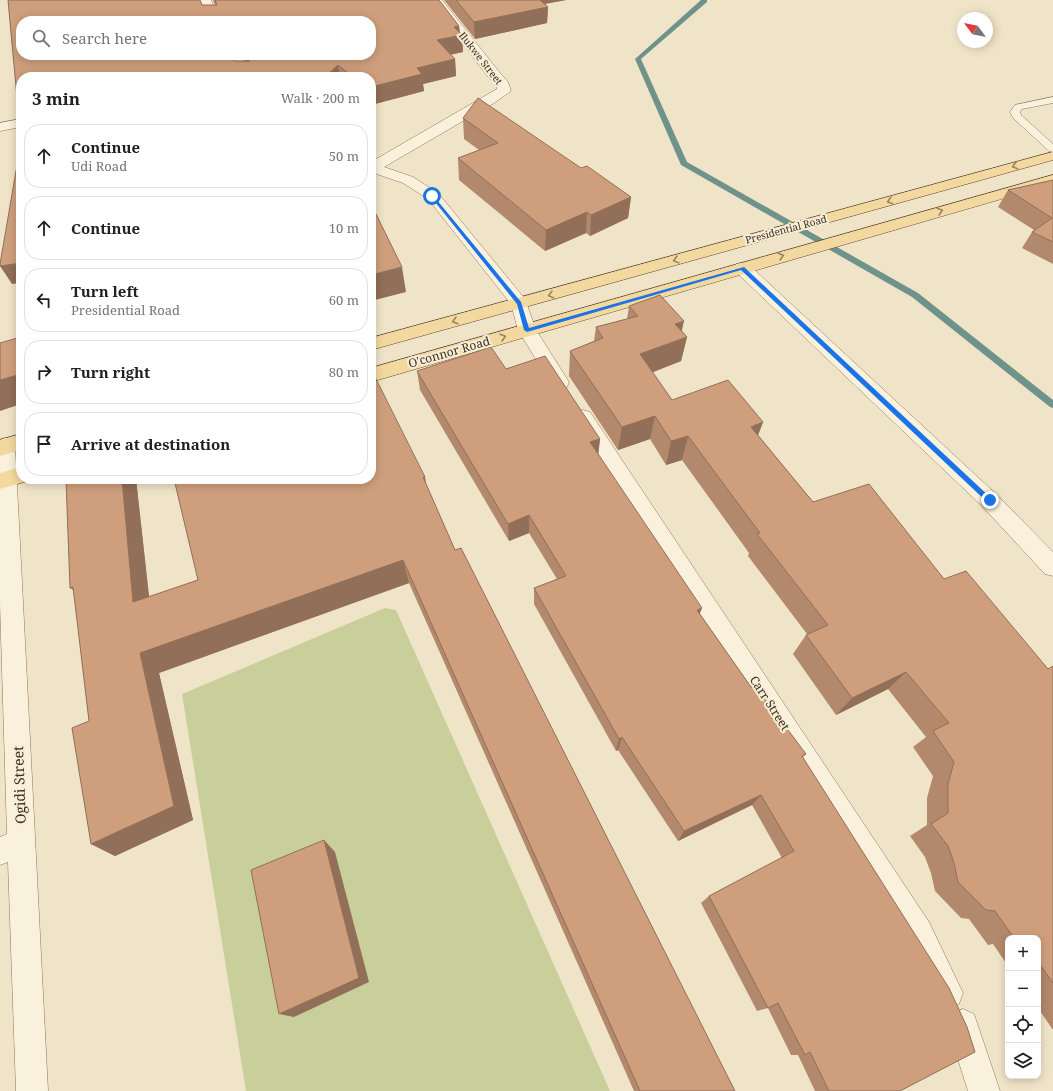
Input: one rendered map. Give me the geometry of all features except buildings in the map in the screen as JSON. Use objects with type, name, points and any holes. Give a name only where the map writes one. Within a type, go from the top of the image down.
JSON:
[{"type":"main road","name":"Presidential Road","points":[[519,303],[1053,156]]},
{"type":"main road","points":[[527,330],[1053,179]]},
{"type":"main road","points":[[855,210],[876,229]]},
{"type":"main road","points":[[376,343],[519,303]]},
{"type":"main road","name":"O'connor Road","points":[[376,374],[527,330]]},
{"type":"street","points":[[205,0],[212,16]]},
{"type":"street","name":"Ilukwe Street","points":[[376,165],[504,91],[502,82],[495,76],[436,0]]},
{"type":"street","points":[[236,60],[243,72]]},
{"type":"street","points":[[0,127],[16,124]]},
{"type":"street","points":[[376,168],[408,180],[432,196],[519,303]]},
{"type":"street","points":[[743,268],[990,500],[1053,567]]},
{"type":"street","name":"Carr Street","points":[[519,303],[527,330],[919,932],[963,1024],[984,1091]]},
{"type":"street","name":"Ogidi Street","points":[[9,445],[11,847],[32,1091]]},
{"type":"lane","points":[[1053,100],[1018,107],[1015,112],[1016,116],[1053,149]]},
{"type":"green space","points":[[385,608],[396,610],[610,1091],[246,1091],[182,694]]},
{"type":"waterway","points":[[704,0],[704,2],[638,59],[684,163],[915,295],[1053,405]]},
{"type":"route","points":[[432,196],[474,245],[519,303],[527,330],[742,268],[990,500]]}]
